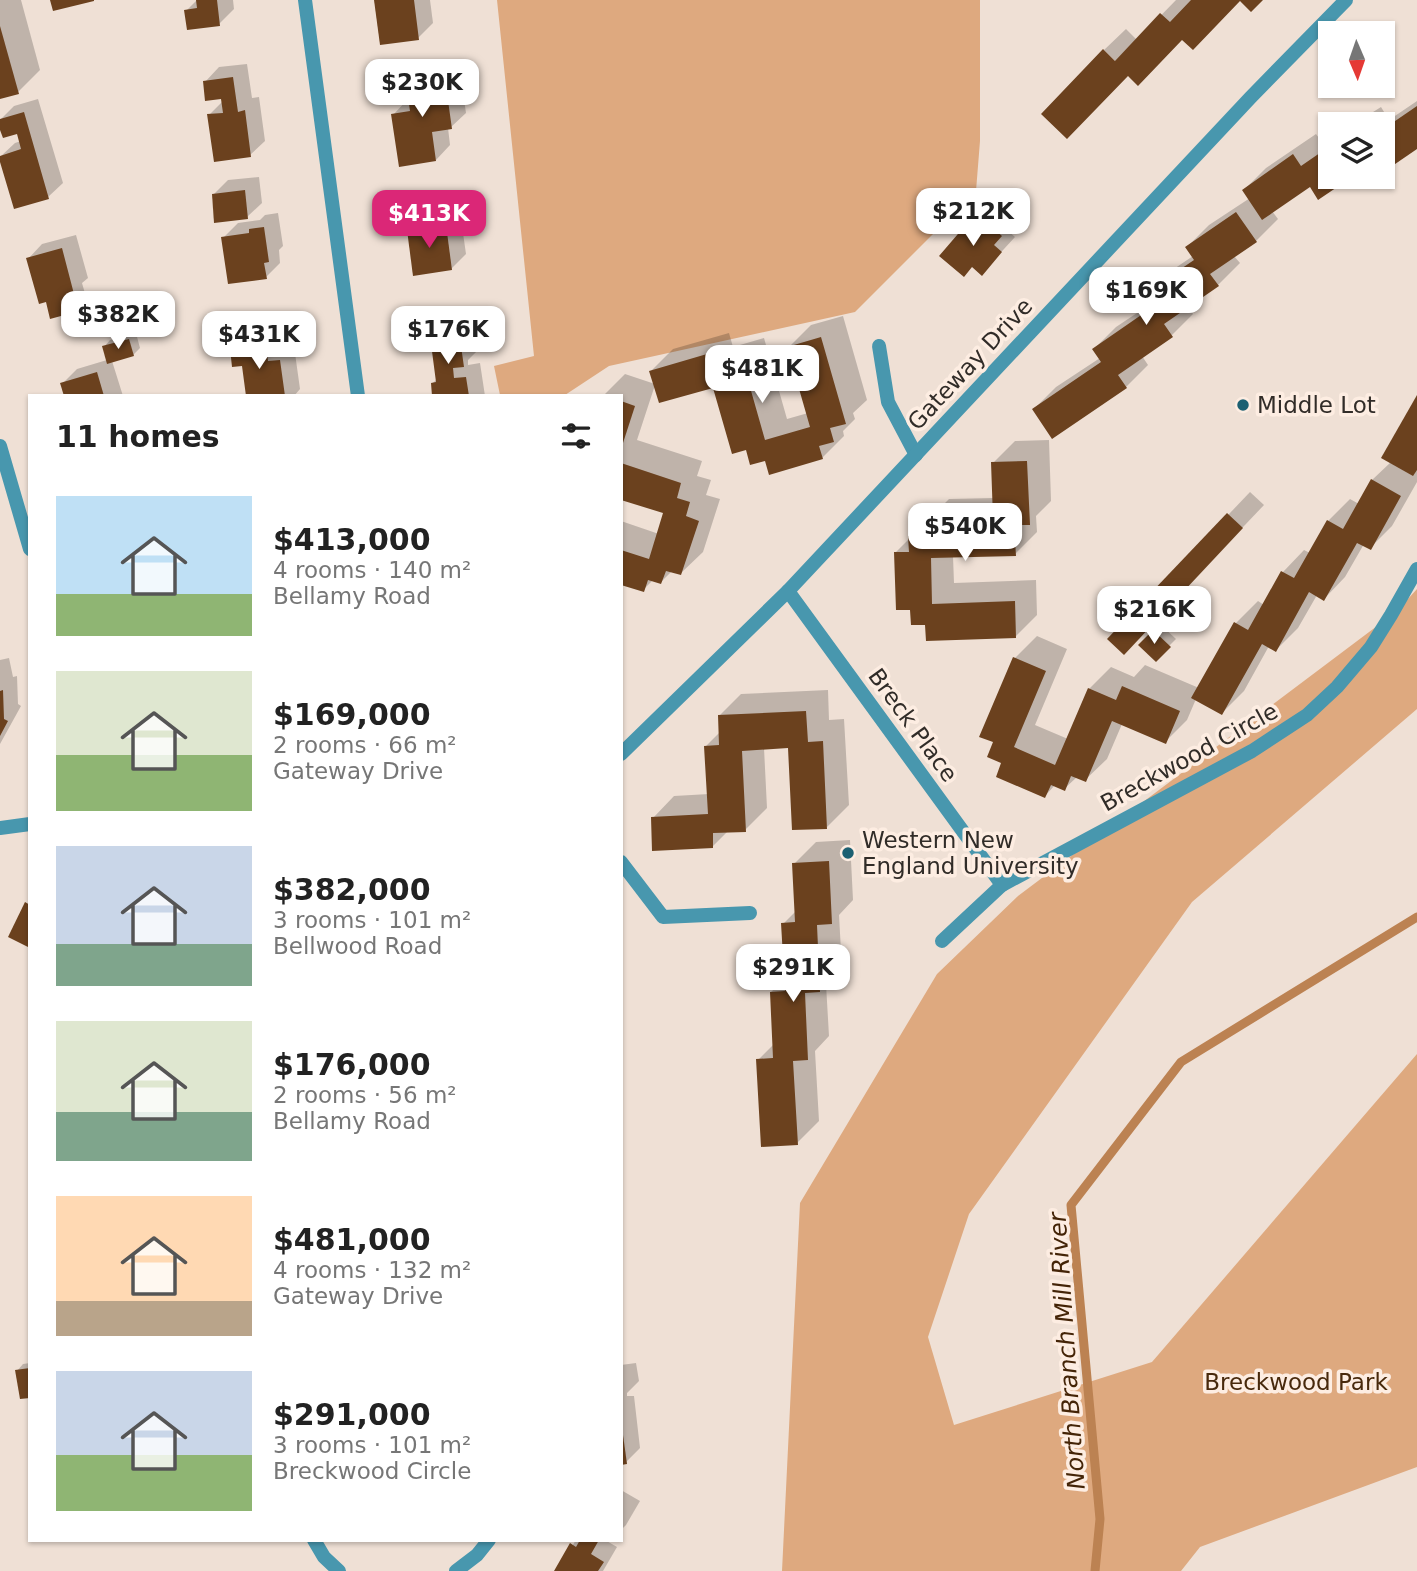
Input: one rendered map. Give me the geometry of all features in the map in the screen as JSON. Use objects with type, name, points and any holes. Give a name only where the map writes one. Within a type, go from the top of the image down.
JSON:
[{"type":"street","points":[[305,0],[358,394]]},
{"type":"street","name":"Gateway Drive","points":[[623,752],[788,591],[1242,107],[1346,0]]},
{"type":"street","points":[[879,346],[888,402],[916,455]]},
{"type":"street","points":[[0,446],[28,542]]},
{"type":"street","name":"Breckwood Circle","points":[[942,942],[1002,885],[1252,751],[1307,715],[1338,687],[1366,653],[1417,569]]},
{"type":"street","name":"Breck Place","points":[[788,591],[1002,885]]},
{"type":"street","points":[[0,828],[28,824]]},
{"type":"street","points":[[623,865],[663,917],[750,913]]},
{"type":"street","points":[[315,1542],[324,1557],[339,1571]]},
{"type":"street","points":[[456,1571],[477,1555],[487,1542]]},
{"type":"green space","points":[[497,0],[980,0],[980,141],[976,191],[855,312],[609,366],[567,394],[500,394],[494,366],[534,356]]},
{"type":"green space","name":"Breckwood Park","points":[[1417,589],[1417,709],[1192,902],[969,1214],[928,1337],[954,1425],[1152,1362],[1417,1054],[1417,1467],[1200,1547],[1181,1571],[782,1571],[800,1203],[937,974],[1018,896],[1397,611]]},
{"type":"building","points":[[50,0],[94,0],[94,1],[53,11]]},
{"type":"building","points":[[196,0],[217,0],[220,26],[187,30],[184,10],[197,8]]},
{"type":"building","points":[[374,0],[414,0],[419,40],[380,45]]},
{"type":"building","points":[[1191,0],[1263,0],[1251,12],[1240,1],[1193,50],[1182,40],[1138,86],[1128,76],[1067,139],[1041,114],[1103,49],[1115,61],[1160,13],[1170,22]]},
{"type":"building","points":[[0,26],[19,94],[0,99]]},
{"type":"building","points":[[444,72],[452,129],[432,132],[436,161],[399,167],[391,114],[410,111],[405,78]]},
{"type":"building","points":[[233,77],[238,112],[245,110],[251,157],[214,162],[207,114],[223,113],[221,99],[205,101],[203,81]]},
{"type":"building","points":[[1417,106],[1417,149],[1395,164],[1395,121]]},
{"type":"building","points":[[24,112],[49,199],[14,209],[0,156],[21,149],[17,134],[3,138],[0,119]]},
{"type":"building","points":[[1293,154],[1301,166],[1318,154],[1318,189],[1334,189],[1318,200],[1310,187],[1262,220],[1242,190]]},
{"type":"building","points":[[245,190],[248,219],[214,223],[212,194]]},
{"type":"building","points":[[1236,212],[1257,242],[1210,274],[1219,286],[1164,324],[1173,337],[1118,375],[1127,388],[1052,439],[1032,409],[1101,362],[1092,349],[1147,311],[1138,298],[1194,260],[1185,247]]},
{"type":"building","points":[[976,213],[1002,236],[994,245],[1002,252],[982,276],[972,267],[964,277],[939,256]]},
{"type":"building","points":[[446,225],[452,270],[413,276],[407,230]]},
{"type":"building","points":[[264,227],[269,262],[264,263],[267,279],[228,284],[221,237],[249,233],[249,229]]},
{"type":"building","points":[[62,248],[74,294],[68,295],[72,313],[50,319],[46,302],[39,304],[26,258]]},
{"type":"building","points":[[459,332],[464,367],[453,368],[454,378],[466,377],[469,394],[432,394],[431,383],[436,382],[430,336]]},
{"type":"building","points":[[821,337],[846,424],[830,428],[834,442],[819,446],[823,459],[769,475],[765,461],[750,465],[746,450],[732,454],[713,388],[659,403],[649,371],[707,354],[711,367],[742,359],[765,440],[810,427],[787,347]]},
{"type":"building","points":[[129,339],[134,356],[107,364],[102,346]]},
{"type":"building","points":[[266,343],[268,361],[280,360],[285,394],[246,394],[242,366],[232,367],[230,348]]},
{"type":"building","points":[[97,372],[103,394],[63,394],[60,383]]},
{"type":"building","points":[[1417,395],[1417,470],[1413,476],[1381,458]]},
{"type":"building","points":[[623,402],[635,406],[623,443]]},
{"type":"building","points":[[1027,461],[1030,525],[1014,525],[1016,556],[931,558],[932,604],[1015,601],[1016,638],[926,641],[925,625],[911,625],[910,610],[896,610],[894,552],[909,552],[908,536],[926,536],[925,521],[993,518],[991,462]]},
{"type":"building","points":[[623,464],[681,483],[677,498],[690,502],[686,516],[699,521],[681,575],[666,571],[661,584],[648,580],[644,592],[623,586],[623,551],[649,559],[663,513],[623,501]]},
{"type":"building","points":[[1371,479],[1401,496],[1371,550],[1357,543],[1324,601],[1309,592],[1276,652],[1262,644],[1222,715],[1191,698],[1234,622],[1248,630],[1281,571],[1294,578],[1327,520],[1343,529]]},
{"type":"building","points":[[1227,513],[1243,528],[1124,655],[1107,639]]},
{"type":"building","points":[[1153,630],[1171,647],[1156,662],[1138,645]]},
{"type":"building","points":[[1013,657],[1046,671],[1014,747],[1055,765],[1088,688],[1116,700],[1122,686],[1180,711],[1166,744],[1112,721],[1086,782],[1071,776],[1065,791],[1051,785],[1045,798],[996,777],[1001,763],[987,757],[993,742],[979,737]]},
{"type":"building","points":[[3,690],[4,719],[8,721],[0,736],[0,691]]},
{"type":"building","points":[[806,711],[808,742],[823,741],[827,829],[792,830],[788,748],[742,751],[746,832],[713,833],[713,848],[652,851],[651,817],[708,814],[704,746],[719,745],[718,715]]},
{"type":"building","points":[[829,861],[832,924],[817,925],[820,992],[805,993],[808,1060],[793,1061],[798,1145],[761,1147],[756,1059],[773,1058],[770,992],[785,991],[781,923],[795,922],[792,863]]},
{"type":"building","points":[[25,902],[28,904],[28,947],[8,937]]},
{"type":"building","points":[[28,1368],[28,1398],[20,1399],[15,1370]]},
{"type":"building","points":[[623,1435],[627,1464],[623,1465]]},
{"type":"building","points":[[579,1542],[598,1542],[591,1554],[604,1562],[598,1571],[554,1571],[570,1543],[576,1547]]},
{"type":"waterway","name":"North Branch Mill River","points":[[1095,1571],[1100,1519],[1071,1205],[1181,1062],[1417,917]]},
{"type":"place","name":"Middle Lot","points":[[1243,405]]},
{"type":"place","name":"Western New England University","points":[[848,853]]}]
